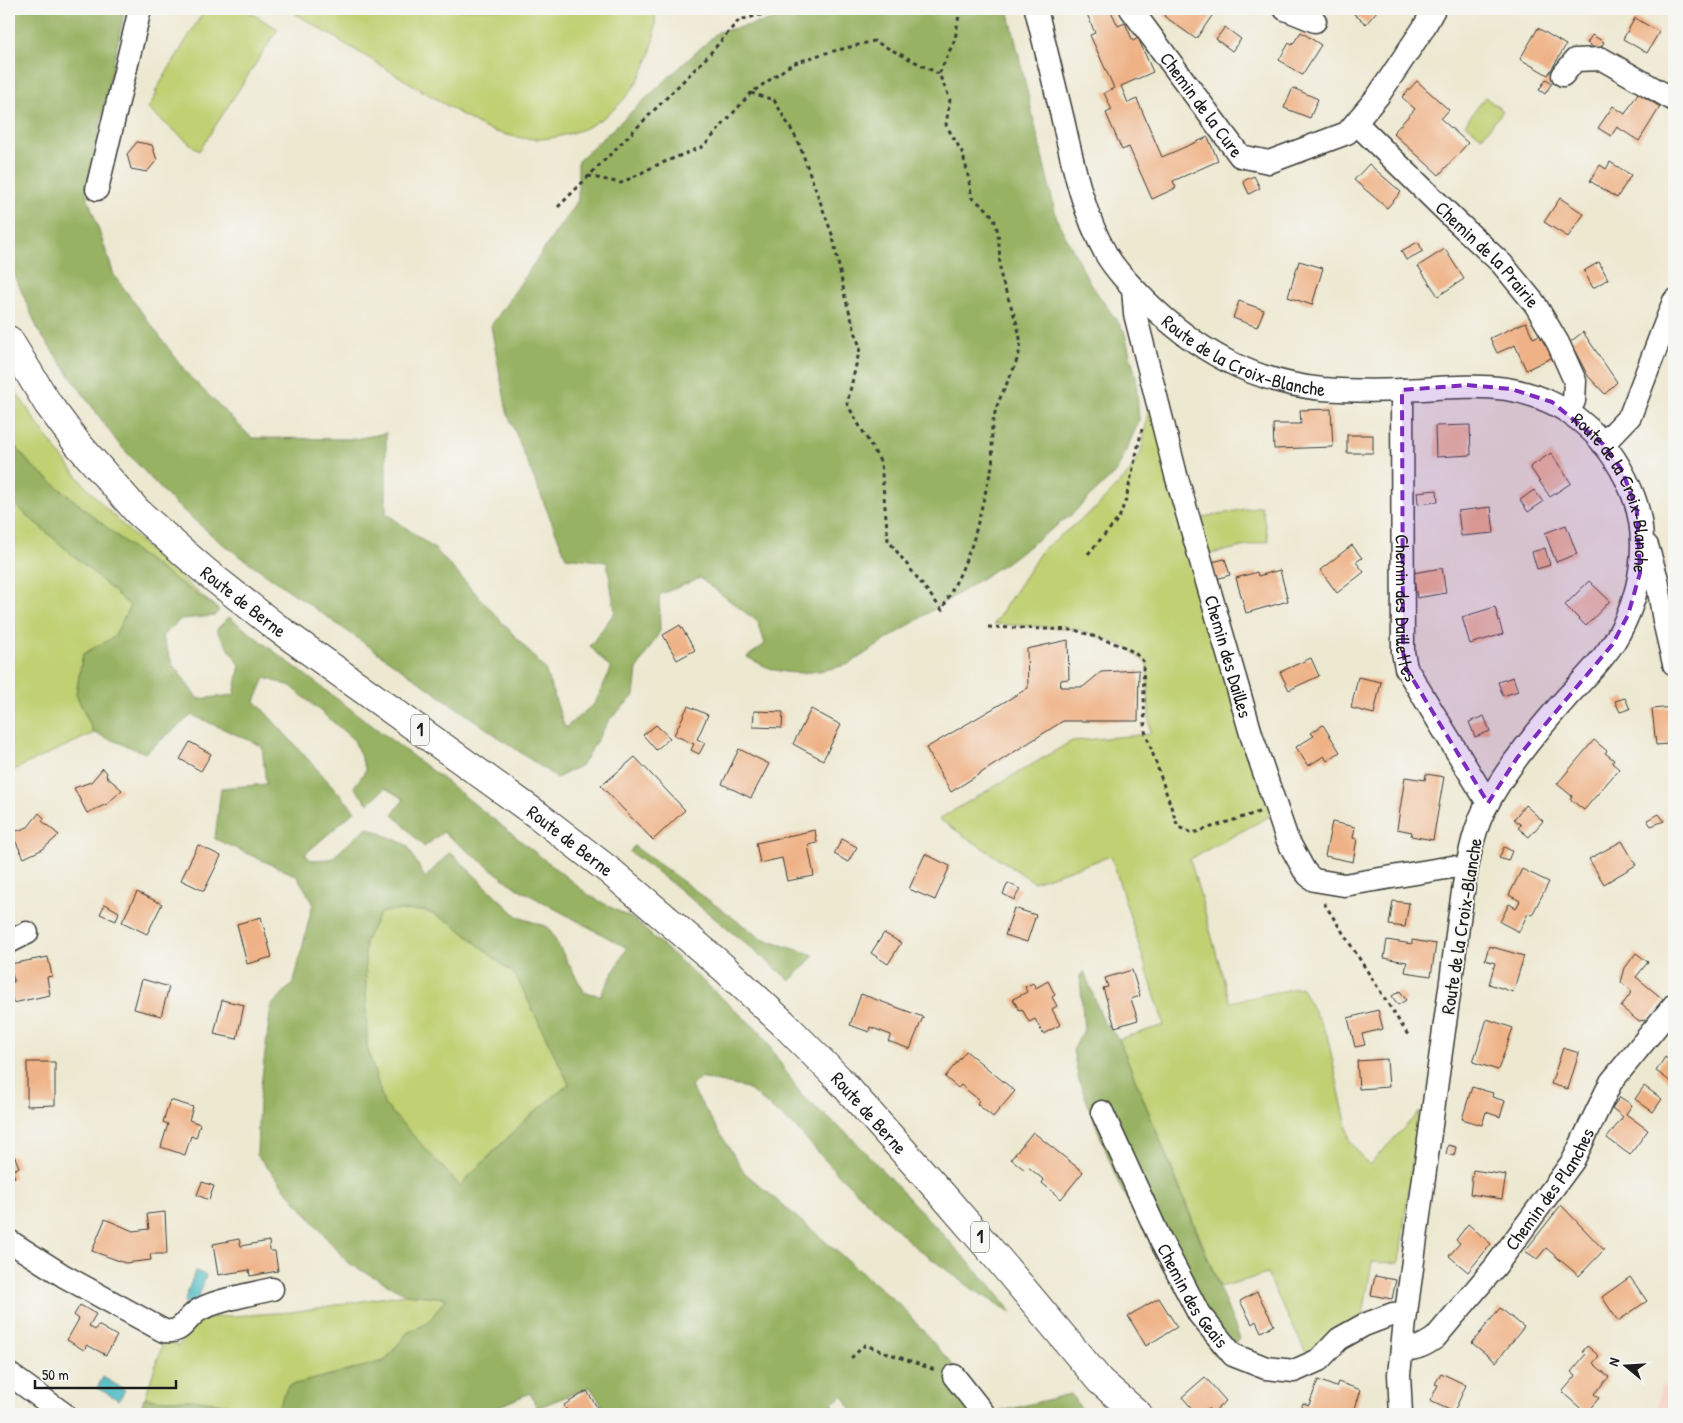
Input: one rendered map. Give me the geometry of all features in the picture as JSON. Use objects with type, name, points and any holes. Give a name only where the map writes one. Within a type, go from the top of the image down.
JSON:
[{"type":"main road","name":"Route de Berne","points":[[9,340],[48,404],[77,443],[137,511],[175,545],[276,627],[540,816],[694,941],[783,1023],[838,1078],[959,1213],[1100,1381],[1120,1414]]},
{"type":"main road","name":"Route de Berne","points":[[1100,1381],[1138,1414]]},
{"type":"street","points":[[97,189],[140,9]]},
{"type":"street","name":"Route de la Croix-Blanche","points":[[1036,9],[1073,163],[1087,210],[1107,256],[1133,288],[1163,318],[1187,338],[1226,362],[1281,381],[1320,389],[1358,391],[1402,390],[1467,385],[1504,388],[1533,395],[1552,402],[1588,427],[1622,470],[1633,495],[1641,529],[1642,549],[1640,574],[1628,615],[1612,645],[1517,758],[1488,803],[1470,852],[1406,1313],[1400,1374],[1402,1414]]},
{"type":"street","name":"Chemin de la Cure","points":[[1131,9],[1240,156],[1269,162],[1347,133],[1378,96],[1423,29],[1434,9]]},
{"type":"street","points":[[1284,9],[1315,21]]},
{"type":"street","points":[[1563,75],[1575,60],[1602,59],[1674,100]]},
{"type":"street","name":"Chemin de la Prairie","points":[[1356,123],[1502,264],[1535,304],[1558,343],[1575,381],[1574,401],[1568,412]]},
{"type":"street","name":"Chemin des Dailles","points":[[1133,288],[1135,314],[1176,475],[1252,737],[1287,840],[1308,875],[1314,880]]},
{"type":"street","points":[[1603,444],[1630,416],[1674,301]]},
{"type":"street","name":"Chemin des Daillettes","points":[[1402,390],[1403,652],[1406,668],[1488,803]]},
{"type":"street","points":[[1641,529],[1657,579],[1674,664]]},
{"type":"street","points":[[1314,880],[1344,885],[1452,867]]},
{"type":"street","name":"Chemin des Planches","points":[[1402,1350],[1414,1349],[1425,1345],[1435,1338],[1495,1267],[1574,1162],[1611,1082],[1674,1005]]},
{"type":"street","name":"Chemin des Geais","points":[[1102,1112],[1161,1241],[1199,1314],[1234,1355],[1266,1368],[1294,1371],[1319,1360],[1339,1339],[1364,1325],[1394,1314],[1406,1313]]},
{"type":"street","points":[[9,1241],[64,1276],[164,1331],[174,1332],[181,1328],[196,1311],[214,1304],[272,1289]]},
{"type":"street","points":[[9,1374],[64,1414]]},
{"type":"street","points":[[954,1376],[984,1414]]},
{"type":"path","points":[[558,207],[706,58],[739,20],[785,9]]},
{"type":"path","points":[[939,74],[955,38],[960,9]]},
{"type":"path","points":[[588,176],[621,183],[657,165],[704,146],[751,93],[792,64],[822,54],[874,41],[939,74],[950,99],[946,125],[962,152],[972,198],[990,213],[996,228],[1001,274],[1018,328],[1020,348],[994,416],[991,433],[994,453],[992,466],[974,542],[942,610],[888,540],[881,463],[848,404],[860,348],[845,297],[833,237],[798,141],[774,100],[751,93]]},
{"type":"path","points":[[1088,554],[1119,518],[1126,499],[1144,420]]},
{"type":"path","points":[[988,628],[1075,630],[1124,647],[1143,661],[1145,731],[1178,827],[1193,833],[1277,806]]},
{"type":"path","points":[[1314,880],[1318,893],[1408,1035]]},
{"type":"path","points":[[850,1358],[865,1345],[954,1376]]},
{"type":"highlighted area","points":[[1467,385],[1511,389],[1552,402],[1603,444],[1622,470],[1637,511],[1640,573],[1628,615],[1612,645],[1517,758],[1488,803],[1406,668],[1403,652],[1402,390]]},
{"type":"shaded area","points":[[1661,1385],[1673,1391],[1674,1388],[1674,1414],[1656,1414]]},
{"type":"green space","points":[[9,9],[125,9],[86,192],[114,275],[189,376],[252,438],[355,439],[386,433],[386,513],[436,550],[545,669],[565,728],[595,703],[611,669],[590,646],[615,612],[607,562],[566,557],[507,412],[491,326],[578,200],[578,161],[718,32],[823,9],[1008,9],[1057,220],[1090,283],[1124,331],[1136,377],[1139,421],[1117,471],[1071,515],[1013,558],[849,664],[820,671],[801,673],[772,669],[747,657],[765,644],[758,622],[700,578],[659,595],[660,631],[637,669],[634,696],[609,720],[582,765],[557,778],[220,542],[172,501],[118,443],[39,332],[9,262]]},
{"type":"green space","points":[[205,9],[244,9],[278,29],[199,151],[148,109],[157,93],[155,92]]},
{"type":"green space","points":[[288,9],[655,9],[655,28],[646,64],[638,80],[615,109],[583,129],[555,137],[531,139],[510,136],[482,127]]},
{"type":"green space","points":[[1485,97],[1503,111],[1482,137],[1465,124]]},
{"type":"green space","points":[[9,380],[47,438],[106,509],[219,610],[139,554],[30,464],[9,439]]},
{"type":"green space","points":[[1144,381],[1272,815],[1190,859],[1230,1002],[1301,987],[1327,1035],[1350,1141],[1369,1165],[1419,1112],[1399,1263],[1372,1262],[1362,1321],[1333,1333],[1306,1353],[1267,1274],[1220,1287],[1119,1039],[1164,1025],[1111,856],[1034,882],[939,819],[1072,741],[1150,734],[1147,664],[1125,646],[1075,629],[994,624],[1042,550],[1096,508],[1128,474],[1141,453],[1148,412]]},
{"type":"green space","points":[[9,439],[30,464],[139,554],[219,610],[214,616],[181,619],[162,636],[173,665],[198,699],[234,695],[240,665],[216,630],[229,617],[444,780],[590,896],[633,919],[760,1032],[802,1096],[852,1138],[993,1288],[1012,1313],[974,1290],[914,1246],[840,1176],[795,1127],[747,1088],[700,1078],[691,1087],[745,1173],[902,1307],[995,1413],[1070,1394],[1086,1414],[854,1414],[843,1395],[832,1403],[839,1414],[608,1414],[590,1387],[537,1408],[530,1393],[480,1414],[275,1414],[288,1386],[385,1361],[407,1333],[428,1323],[446,1298],[406,1294],[348,1263],[257,1155],[259,1101],[271,1006],[294,982],[313,903],[297,876],[215,839],[221,788],[266,784],[262,746],[192,715],[145,753],[94,733],[76,694],[83,654],[114,637],[130,606],[9,500]],"holes":[[[265,678],[291,686],[354,740],[366,770],[354,787],[368,804],[385,788],[404,799],[393,814],[424,847],[443,832],[515,887],[627,948],[601,995],[585,993],[548,927],[518,917],[450,852],[425,878],[407,845],[367,827],[331,859],[311,860],[305,854],[355,811],[255,701]],[[395,910],[426,911],[452,923],[516,976],[569,1084],[524,1121],[460,1186],[384,1104],[367,1047],[365,942],[380,913]]]},
{"type":"green space","points":[[9,500],[130,606],[114,637],[83,654],[76,694],[94,733],[9,772]]},
{"type":"green space","points":[[1261,506],[1269,541],[1206,555],[1198,518]]},
{"type":"green space","points":[[634,846],[762,939],[814,955],[791,981],[674,885],[630,852]]},
{"type":"green space","points":[[395,910],[426,911],[452,923],[516,976],[569,1084],[524,1121],[460,1186],[384,1104],[367,1047],[365,942],[380,913]]},
{"type":"green space","points":[[1084,971],[1104,1023],[1119,1039],[1240,1339],[1214,1355],[1120,1187],[1079,1081],[1073,1050],[1084,1030],[1080,976]]},
{"type":"green space","points":[[406,1294],[446,1298],[428,1323],[407,1333],[385,1361],[288,1386],[275,1414],[201,1400],[145,1398],[164,1340],[178,1346],[202,1318],[292,1312]]},
{"type":"green space","points":[[144,1398],[201,1400],[273,1414],[139,1414]]},
{"type":"water","points":[[195,1271],[206,1275],[197,1302],[184,1303]]},
{"type":"water","points":[[103,1377],[125,1390],[119,1400],[97,1388]]},
{"type":"building","points":[[1085,9],[1110,9],[1118,26],[1125,23],[1133,41],[1138,38],[1153,72],[1121,86],[1128,103],[1137,99],[1162,157],[1208,137],[1218,161],[1173,181],[1176,188],[1152,199],[1129,147],[1122,150],[1106,113],[1112,110],[1104,93],[1114,88],[1090,35],[1095,33]]},
{"type":"building","points":[[1169,9],[1216,10],[1196,39],[1164,16]]},
{"type":"building","points":[[1348,9],[1374,9],[1377,11],[1366,24]]},
{"type":"building","points":[[1635,18],[1659,32],[1647,53],[1623,39]]},
{"type":"building","points":[[1225,27],[1241,39],[1232,51],[1216,39]]},
{"type":"building","points":[[1538,28],[1566,45],[1548,75],[1520,59]]},
{"type":"building","points":[[1301,32],[1321,45],[1302,75],[1279,60],[1289,43],[1292,45]]},
{"type":"building","points":[[1592,35],[1604,42],[1599,51],[1587,43]]},
{"type":"building","points":[[1546,79],[1552,83],[1545,94],[1539,90]]},
{"type":"building","points":[[1417,81],[1449,110],[1441,119],[1468,143],[1439,175],[1393,133],[1415,109],[1402,97]]},
{"type":"building","points":[[1293,88],[1318,99],[1310,118],[1284,108]]},
{"type":"building","points":[[1638,93],[1660,107],[1639,141],[1617,127],[1611,136],[1598,128],[1613,106],[1625,114]]},
{"type":"building","points":[[137,142],[152,145],[157,160],[147,172],[131,169],[127,154]]},
{"type":"building","points":[[1610,162],[1631,175],[1617,198],[1590,181],[1600,165],[1606,169]]},
{"type":"building","points":[[1369,164],[1401,192],[1387,208],[1354,180]]},
{"type":"building","points":[[1254,176],[1260,188],[1249,194],[1243,181]]},
{"type":"building","points":[[1560,198],[1584,214],[1568,237],[1544,222]]},
{"type":"building","points":[[1418,242],[1423,251],[1406,260],[1401,251]]},
{"type":"building","points":[[1445,249],[1464,279],[1438,296],[1418,266]]},
{"type":"building","points":[[1299,261],[1323,268],[1312,305],[1288,297]]},
{"type":"building","points":[[1599,262],[1608,279],[1593,288],[1584,271]]},
{"type":"building","points":[[1239,301],[1264,310],[1257,327],[1233,318]]},
{"type":"building","points":[[1526,322],[1533,338],[1545,333],[1555,356],[1526,370],[1515,345],[1497,353],[1490,338]]},
{"type":"building","points":[[1583,332],[1617,382],[1605,394],[1588,376],[1570,342]]},
{"type":"building","points":[[1331,409],[1333,447],[1274,449],[1273,424],[1301,424],[1300,410]]},
{"type":"building","points":[[1470,425],[1471,455],[1436,457],[1435,426]]},
{"type":"building","points":[[1347,435],[1373,435],[1373,453],[1347,453]]},
{"type":"building","points":[[1551,453],[1571,483],[1550,497],[1530,467]]},
{"type":"building","points":[[1437,490],[1438,502],[1418,504],[1417,492]]},
{"type":"building","points":[[1534,490],[1543,502],[1528,512],[1520,500]]},
{"type":"building","points":[[1491,507],[1494,533],[1461,536],[1458,511]]},
{"type":"building","points":[[1566,525],[1577,554],[1556,562],[1545,533]]},
{"type":"building","points":[[1352,545],[1362,558],[1356,562],[1364,572],[1337,593],[1320,570]]},
{"type":"building","points":[[1545,548],[1550,565],[1537,569],[1532,552]]},
{"type":"building","points":[[1225,559],[1230,575],[1216,579],[1212,562]]},
{"type":"building","points":[[1442,568],[1446,593],[1417,598],[1413,573]]},
{"type":"building","points":[[1280,570],[1288,601],[1246,613],[1236,578],[1257,572],[1258,576]]},
{"type":"building","points":[[1589,581],[1610,601],[1586,626],[1565,605]]},
{"type":"building","points":[[1495,607],[1503,634],[1470,644],[1462,617]]},
{"type":"building","points":[[680,625],[695,650],[677,660],[663,635]]},
{"type":"building","points":[[1068,640],[1069,679],[1061,680],[1060,687],[1083,687],[1101,672],[1139,670],[1138,721],[1063,721],[951,792],[926,748],[1028,688],[1027,649]]},
{"type":"building","points":[[1311,658],[1319,676],[1289,690],[1280,672]]},
{"type":"building","points":[[1358,677],[1381,682],[1374,714],[1351,708]]},
{"type":"building","points":[[1513,677],[1518,691],[1503,696],[1498,682]]},
{"type":"building","points":[[1625,698],[1630,709],[1620,712],[1615,701]]},
{"type":"building","points":[[688,706],[708,715],[697,739],[705,743],[699,754],[691,750],[694,744],[674,735]]},
{"type":"building","points":[[1674,707],[1674,762],[1671,763],[1668,744],[1656,745],[1652,709]]},
{"type":"building","points":[[811,709],[841,725],[823,760],[793,744]]},
{"type":"building","points":[[754,711],[783,712],[782,728],[753,727]]},
{"type":"building","points":[[1484,716],[1490,731],[1475,737],[1469,722]]},
{"type":"building","points":[[656,725],[670,738],[656,750],[643,735]]},
{"type":"building","points":[[1323,725],[1340,752],[1327,761],[1324,756],[1308,766],[1296,747],[1314,736],[1311,733]]},
{"type":"building","points":[[1594,740],[1607,751],[1605,753],[1614,760],[1612,763],[1619,769],[1584,810],[1570,799],[1572,796],[1557,784]]},
{"type":"building","points":[[190,742],[211,754],[201,771],[180,759]]},
{"type":"building","points":[[739,749],[769,764],[751,798],[722,784]]},
{"type":"building","points":[[635,757],[685,810],[653,840],[601,786]]},
{"type":"building","points":[[103,768],[107,773],[106,776],[122,790],[107,804],[87,813],[74,788],[91,782]]},
{"type":"building","points":[[1426,774],[1444,777],[1433,840],[1411,836],[1412,832],[1397,829],[1405,777],[1425,780]]},
{"type":"building","points":[[1525,805],[1543,821],[1529,837],[1518,828],[1521,825],[1514,819]]},
{"type":"building","points":[[39,813],[44,818],[42,821],[59,835],[43,849],[24,858],[11,833],[28,827]]},
{"type":"building","points":[[1659,814],[1664,821],[1651,826],[1647,820]]},
{"type":"building","points":[[1332,822],[1355,827],[1353,838],[1357,839],[1353,862],[1325,856]]},
{"type":"building","points":[[815,830],[817,843],[808,845],[814,876],[787,881],[782,858],[760,863],[756,843]]},
{"type":"building","points":[[842,839],[857,847],[848,862],[834,854]]},
{"type":"building","points":[[1622,841],[1636,865],[1604,884],[1589,859]]},
{"type":"building","points":[[198,845],[221,856],[204,891],[181,880]]},
{"type":"building","points":[[1504,847],[1512,851],[1508,861],[1499,858]]},
{"type":"building","points":[[925,854],[950,866],[935,900],[909,889]]},
{"type":"building","points":[[1522,869],[1549,882],[1532,915],[1528,913],[1519,932],[1500,922],[1509,904],[1516,908],[1520,901],[1509,895]]},
{"type":"building","points":[[1008,883],[1020,889],[1014,900],[1003,894]]},
{"type":"building","points":[[137,892],[162,904],[147,934],[122,922]]},
{"type":"building","points":[[1393,901],[1409,903],[1405,927],[1389,925]]},
{"type":"building","points":[[105,904],[119,912],[116,921],[100,914]]},
{"type":"building","points":[[1014,908],[1036,915],[1027,942],[1005,935]]},
{"type":"building","points":[[261,917],[272,957],[247,964],[237,924]]},
{"type":"building","points":[[884,933],[901,943],[888,964],[871,953]]},
{"type":"building","points":[[1387,940],[1412,944],[1412,940],[1436,944],[1431,976],[1405,972],[1407,962],[1384,958]]},
{"type":"building","points":[[1489,946],[1524,956],[1513,992],[1489,984],[1495,963],[1485,960]]},
{"type":"building","points":[[1636,953],[1648,962],[1636,977],[1664,1000],[1647,1020],[1638,1021],[1621,1007],[1632,991],[1621,982],[1625,968]]},
{"type":"building","points":[[48,957],[52,976],[47,977],[50,995],[13,1003],[9,983],[14,982],[10,964]]},
{"type":"building","points":[[1132,970],[1140,996],[1131,999],[1138,1020],[1115,1027],[1103,988],[1108,987],[1105,978]]},
{"type":"building","points":[[142,979],[169,987],[161,1016],[134,1009]]},
{"type":"building","points":[[1048,981],[1055,995],[1052,997],[1057,1006],[1052,1009],[1060,1025],[1043,1034],[1035,1019],[1029,1022],[1022,1009],[1019,1010],[1013,999],[1027,992],[1025,987],[1033,983],[1036,988]]},
{"type":"building","points":[[1400,991],[1406,1000],[1398,1005],[1392,996]]},
{"type":"building","points":[[861,994],[923,1017],[910,1049],[888,1041],[891,1035],[870,1027],[869,1032],[850,1025]]},
{"type":"building","points":[[222,1000],[244,1005],[237,1039],[214,1034]]},
{"type":"building","points":[[1378,1010],[1383,1029],[1362,1034],[1365,1045],[1355,1047],[1348,1018]]},
{"type":"building","points":[[1487,1019],[1513,1028],[1498,1070],[1473,1062]]},
{"type":"building","points":[[1563,1048],[1579,1053],[1568,1089],[1551,1084]]},
{"type":"building","points":[[966,1051],[1015,1091],[993,1117],[977,1104],[979,1100],[961,1085],[958,1088],[945,1077]]},
{"type":"building","points":[[1665,1057],[1674,1064],[1674,1084],[1656,1071]]},
{"type":"building","points":[[1387,1059],[1389,1087],[1359,1089],[1357,1061]]},
{"type":"building","points":[[27,1062],[55,1062],[55,1105],[27,1106]]},
{"type":"building","points":[[1644,1086],[1662,1099],[1653,1112],[1635,1099]]},
{"type":"building","points":[[1472,1087],[1493,1093],[1492,1097],[1505,1101],[1500,1117],[1486,1112],[1482,1125],[1462,1119]]},
{"type":"building","points":[[1620,1097],[1632,1105],[1626,1114],[1648,1130],[1630,1155],[1607,1138],[1623,1117],[1612,1108]]},
{"type":"building","points":[[170,1100],[193,1107],[189,1120],[200,1124],[196,1138],[191,1136],[185,1155],[161,1147],[168,1124],[163,1122]]},
{"type":"building","points":[[1033,1132],[1083,1172],[1061,1199],[1042,1183],[1044,1180],[1028,1167],[1025,1170],[1011,1159]]},
{"type":"building","points":[[1448,1145],[1456,1147],[1454,1156],[1446,1154]]},
{"type":"building","points":[[14,1155],[19,1167],[12,1171],[15,1177],[9,1180],[9,1157]]},
{"type":"building","points":[[1473,1170],[1506,1175],[1502,1199],[1470,1194]]},
{"type":"building","points":[[202,1182],[214,1186],[209,1200],[197,1195]]},
{"type":"building","points":[[1561,1205],[1604,1250],[1579,1276],[1546,1248],[1537,1259],[1525,1251]]},
{"type":"building","points":[[165,1212],[167,1254],[150,1254],[151,1260],[125,1263],[92,1251],[105,1219],[133,1231],[149,1229],[147,1214]]},
{"type":"building","points":[[1468,1224],[1491,1244],[1468,1272],[1449,1256],[1460,1243],[1456,1240]]},
{"type":"building","points":[[239,1239],[241,1246],[269,1241],[270,1251],[275,1251],[278,1271],[250,1276],[249,1270],[218,1275],[213,1244]]},
{"type":"building","points":[[1375,1276],[1396,1280],[1392,1299],[1371,1295]]},
{"type":"building","points":[[1630,1277],[1647,1301],[1618,1321],[1602,1297]]},
{"type":"building","points":[[1257,1292],[1274,1325],[1261,1332],[1256,1321],[1252,1324],[1240,1301]]},
{"type":"building","points":[[1159,1298],[1177,1327],[1146,1346],[1128,1316]]},
{"type":"building","points":[[80,1305],[96,1314],[89,1326],[95,1330],[98,1325],[117,1336],[106,1355],[87,1345],[84,1350],[67,1340],[79,1319],[74,1315]]},
{"type":"building","points":[[1500,1308],[1524,1327],[1496,1362],[1472,1343]]},
{"type":"building","points":[[1587,1346],[1599,1356],[1593,1363],[1609,1377],[1594,1394],[1599,1398],[1586,1413],[1562,1392],[1576,1376],[1571,1372],[1585,1355],[1582,1352]]},
{"type":"building","points":[[1441,1373],[1466,1385],[1454,1412],[1430,1401],[1438,1385],[1435,1384]]},
{"type":"building","points":[[1205,1377],[1226,1401],[1212,1413],[1208,1408],[1201,1414],[1197,1414],[1182,1397]]},
{"type":"building","points":[[1318,1380],[1336,1387],[1338,1382],[1361,1390],[1353,1414],[1330,1414],[1324,1412],[1324,1414],[1299,1414],[1303,1403],[1309,1405]]},
{"type":"building","points":[[587,1391],[601,1414],[569,1414],[564,1405]]}]
